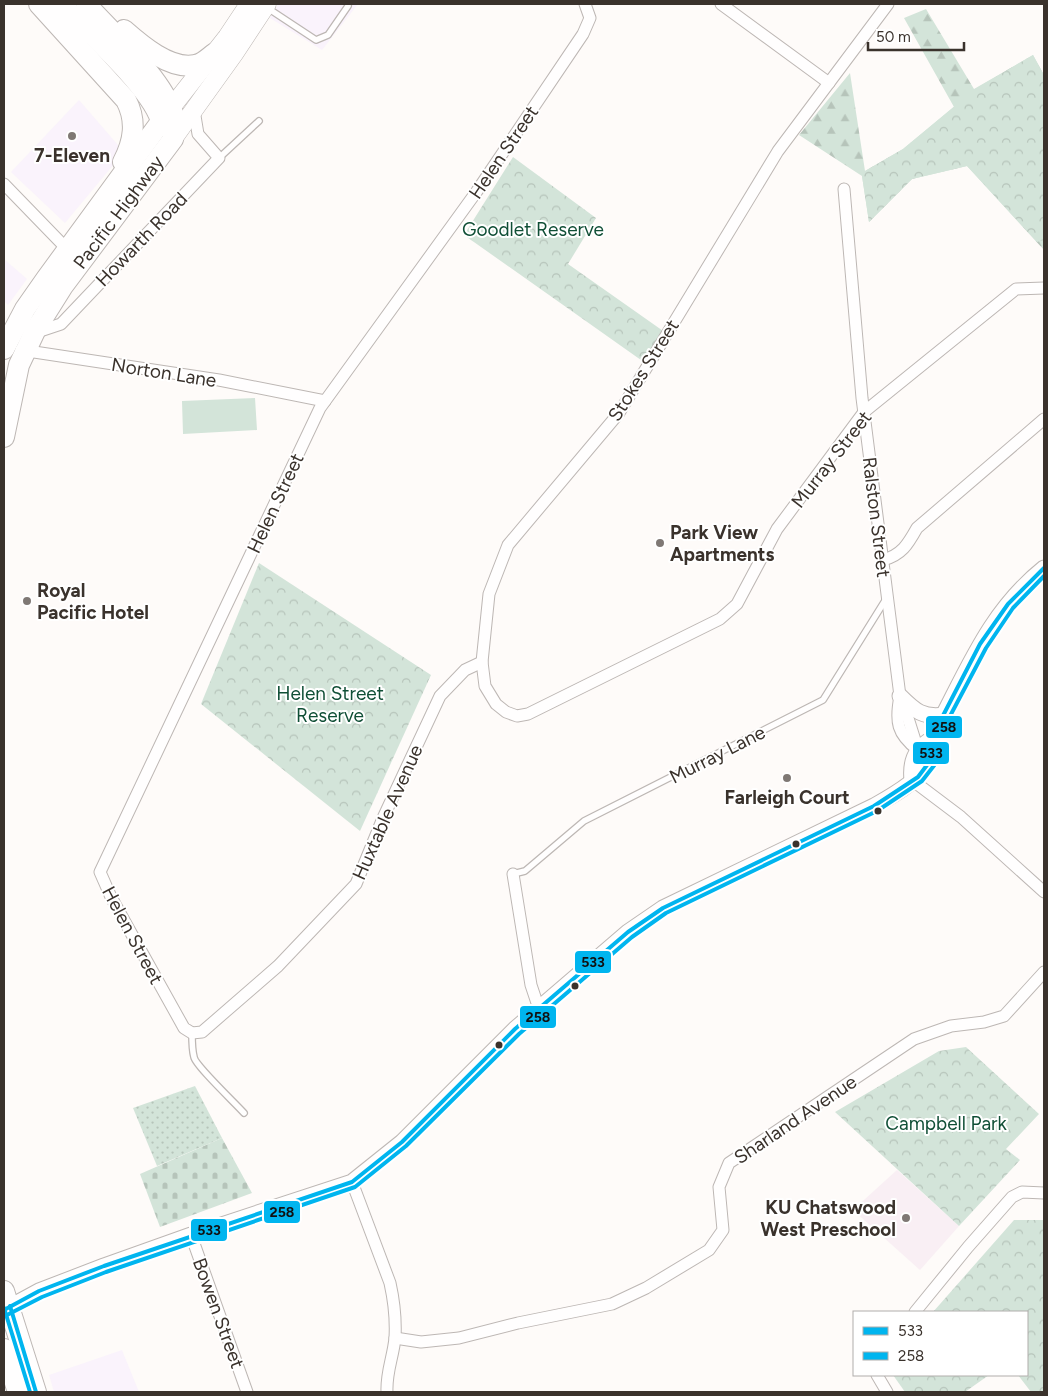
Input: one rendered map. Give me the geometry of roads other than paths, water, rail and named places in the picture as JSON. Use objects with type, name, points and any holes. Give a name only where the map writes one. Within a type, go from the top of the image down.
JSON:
[{"type":"highway","points":[[39,4],[119,90],[128,104],[133,122],[132,141],[105,200]]},
{"type":"highway","points":[[62,4],[138,85],[156,109],[166,115],[175,126],[173,139]]},
{"type":"highway","points":[[86,4],[122,42],[155,83],[166,115],[156,162]]},
{"type":"highway","points":[[98,4],[138,42],[170,61],[182,65],[195,66],[215,53]]},
{"type":"highway","name":"Pacific Highway","points":[[4,349],[25,310],[67,249],[166,115]]},
{"type":"highway","name":"Pacific Highway","points":[[4,437],[14,385],[26,350],[36,329],[63,286],[173,139]]},
{"type":"highway","points":[[6,1302],[36,1392]]},
{"type":"highway","points":[[4,1349],[18,1392]]},
{"type":"main road","name":"Pacific Highway","points":[[166,115],[215,53],[260,5]]},
{"type":"main road","name":"Pacific Highway","points":[[173,139],[194,110],[260,5]]},
{"type":"main road","points":[[6,1302],[191,1235],[307,1199],[352,1182],[402,1142],[539,1009],[628,932],[663,908],[874,806],[926,768],[933,753],[932,739],[982,641],[1002,610],[1044,568]]},
{"type":"main road","points":[[900,696],[915,711],[923,715],[944,715]]},
{"type":"main road","points":[[912,780],[913,759],[922,745],[932,739]]},
{"type":"street","name":"Helen Street","points":[[192,1033],[184,1028],[111,897],[100,872],[325,401],[477,191],[583,34],[590,18],[585,4]]},
{"type":"street","points":[[721,4],[829,83]]},
{"type":"street","name":"Stokes Street","points":[[482,662],[489,594],[508,546],[619,413],[778,152],[888,4]]},
{"type":"street","points":[[194,110],[198,134],[219,158]]},
{"type":"street","name":"Howarth Road","points":[[36,329],[52,329],[61,324],[219,158]]},
{"type":"street","points":[[5,187],[67,249]]},
{"type":"street","name":"Ralston Street","points":[[844,189],[864,412],[900,696],[897,714],[903,738],[918,750]]},
{"type":"street","name":"Murray Street","points":[[482,662],[485,686],[496,704],[506,712],[517,716],[528,714],[720,619],[737,604],[777,529],[864,412],[1016,289],[1044,288]]},
{"type":"street","points":[[25,310],[28,321],[36,329]]},
{"type":"street","name":"Norton Lane","points":[[4,358],[26,350],[219,380],[325,401]]},
{"type":"street","points":[[883,560],[896,557],[906,548],[918,528],[1044,419]]},
{"type":"street","name":"Huxtable Avenue","points":[[192,1033],[202,1032],[278,966],[356,884],[382,818],[440,696],[465,670],[482,662]]},
{"type":"street","points":[[912,780],[961,817],[1044,892]]},
{"type":"street","points":[[512,874],[531,986],[539,1009]]},
{"type":"street","name":"Sharland Avenue","points":[[395,1338],[421,1342],[459,1338],[518,1323],[612,1304],[646,1288],[709,1250],[723,1230],[719,1188],[729,1162],[914,1039],[951,1026],[984,1022],[1004,1016],[1044,972]]},
{"type":"street","points":[[352,1182],[390,1283],[394,1301],[395,1338],[386,1375],[387,1392]]},
{"type":"street","points":[[916,1311],[1012,1197],[1022,1192],[1044,1193]]},
{"type":"street","name":"Bowen Street","points":[[191,1235],[247,1392]]},
{"type":"street","points":[[878,1376],[886,1392]]},
{"type":"lane","points":[[260,5],[316,40],[328,35],[348,6]]},
{"type":"lane","name":"Howarth Road","points":[[219,158],[259,121]]},
{"type":"lane","name":"Murray Lane","points":[[512,874],[525,871],[584,821],[823,700],[887,598]]},
{"type":"lane","points":[[192,1033],[194,1059],[203,1071],[212,1077],[244,1113]]},
{"type":"place","name":"7-Eleven","points":[[72,136]]},
{"type":"place","name":"Park View Apartments","points":[[660,543]]},
{"type":"place","name":"Royal Pacific Hotel","points":[[27,601]]},
{"type":"place","name":"Farleigh Court","points":[[787,778]]},
{"type":"place","name":"KU Chatswood West Preschool","points":[[906,1218]]},
{"type":"park label","name":"Goodlet Reserve","points":[[533,229]]},
{"type":"park label","name":"Helen Street Reserve","points":[[330,704]]},
{"type":"park label","name":"Campbell Park","points":[[946,1123]]}]
